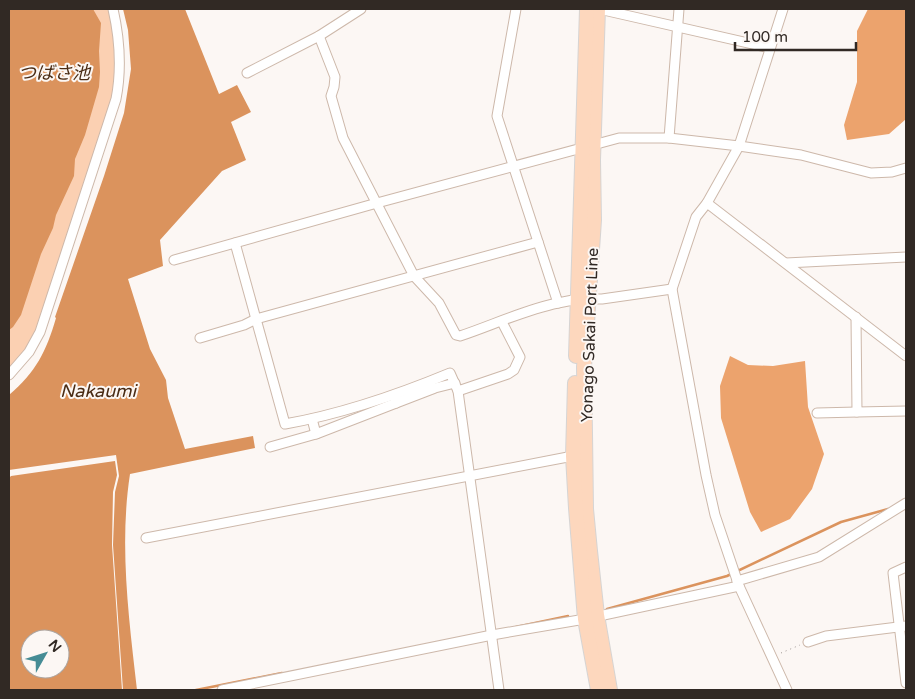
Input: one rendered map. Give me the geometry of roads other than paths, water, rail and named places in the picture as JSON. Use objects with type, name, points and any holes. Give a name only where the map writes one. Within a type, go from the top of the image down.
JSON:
[{"type":"main road","name":"Yonago Sakai Port Line","points":[[587,9],[589,146]]},
{"type":"main road","name":"Yonago Sakai Port Line","points":[[599,9],[589,146],[584,299],[586,500],[590,551],[591,617],[610,690]]},
{"type":"main road","name":"Yonago Sakai Port Line","points":[[584,299],[573,456],[598,690]]},
{"type":"street","points":[[9,375],[24,360],[40,332],[116,99],[121,68],[113,9]]},
{"type":"street","points":[[247,73],[318,36],[361,9]]},
{"type":"street","points":[[516,9],[497,116],[558,303]]},
{"type":"street","points":[[599,9],[770,48]]},
{"type":"street","points":[[669,138],[679,9]]},
{"type":"street","points":[[783,9],[739,146],[708,203],[696,217],[672,289],[715,515],[738,584],[787,690]]},
{"type":"street","points":[[318,36],[334,78],[331,96],[343,138],[414,276],[439,303],[456,335],[460,336],[502,322],[519,314],[558,303],[672,289]]},
{"type":"street","points":[[174,260],[619,138],[669,138],[739,146],[801,156],[871,173],[906,169]]},
{"type":"street","points":[[708,203],[906,356]]},
{"type":"street","points":[[200,338],[244,325],[256,319],[538,242]]},
{"type":"street","points":[[235,243],[285,424],[395,399]]},
{"type":"street","points":[[786,263],[906,257]]},
{"type":"street","points":[[856,317],[857,412]]},
{"type":"street","points":[[457,387],[508,374],[514,370],[520,357],[502,322]]},
{"type":"street","points":[[270,447],[316,434],[450,373],[457,387],[499,690]]},
{"type":"street","points":[[817,413],[906,411]]},
{"type":"street","points":[[312,419],[316,434]]},
{"type":"street","points":[[146,538],[573,456]]},
{"type":"street","points":[[222,690],[492,635],[591,617],[738,584],[819,557],[906,504]]},
{"type":"street","points":[[906,567],[893,573],[902,626],[906,683]]},
{"type":"street","points":[[808,642],[826,636],[902,626]]},
{"type":"water","name":"つばさ池","points":[[9,9],[93,9],[101,23],[99,87],[85,135],[75,159],[74,176],[41,254],[21,315],[9,330]]},
{"type":"water","name":"Nakaumi","points":[[123,9],[185,9],[219,94],[237,85],[251,112],[231,122],[246,160],[222,171],[160,240],[163,266],[128,279],[150,349],[166,380],[168,398],[185,449],[253,436],[255,448],[130,474],[125,528],[125,555],[128,609],[137,690],[123,690],[113,545],[115,492],[119,476],[116,455],[9,470],[9,395],[26,378],[44,351],[124,113],[131,69],[128,30]]},
{"type":"water","points":[[115,461],[117,475],[113,492],[112,545],[122,690],[9,690],[9,478],[11,476]]},
{"type":"waterway","points":[[607,609],[727,576],[841,522],[888,509]]},
{"type":"waterway","points":[[516,627],[568,616]]},
{"type":"waterway","points":[[196,690],[282,673]]}]
